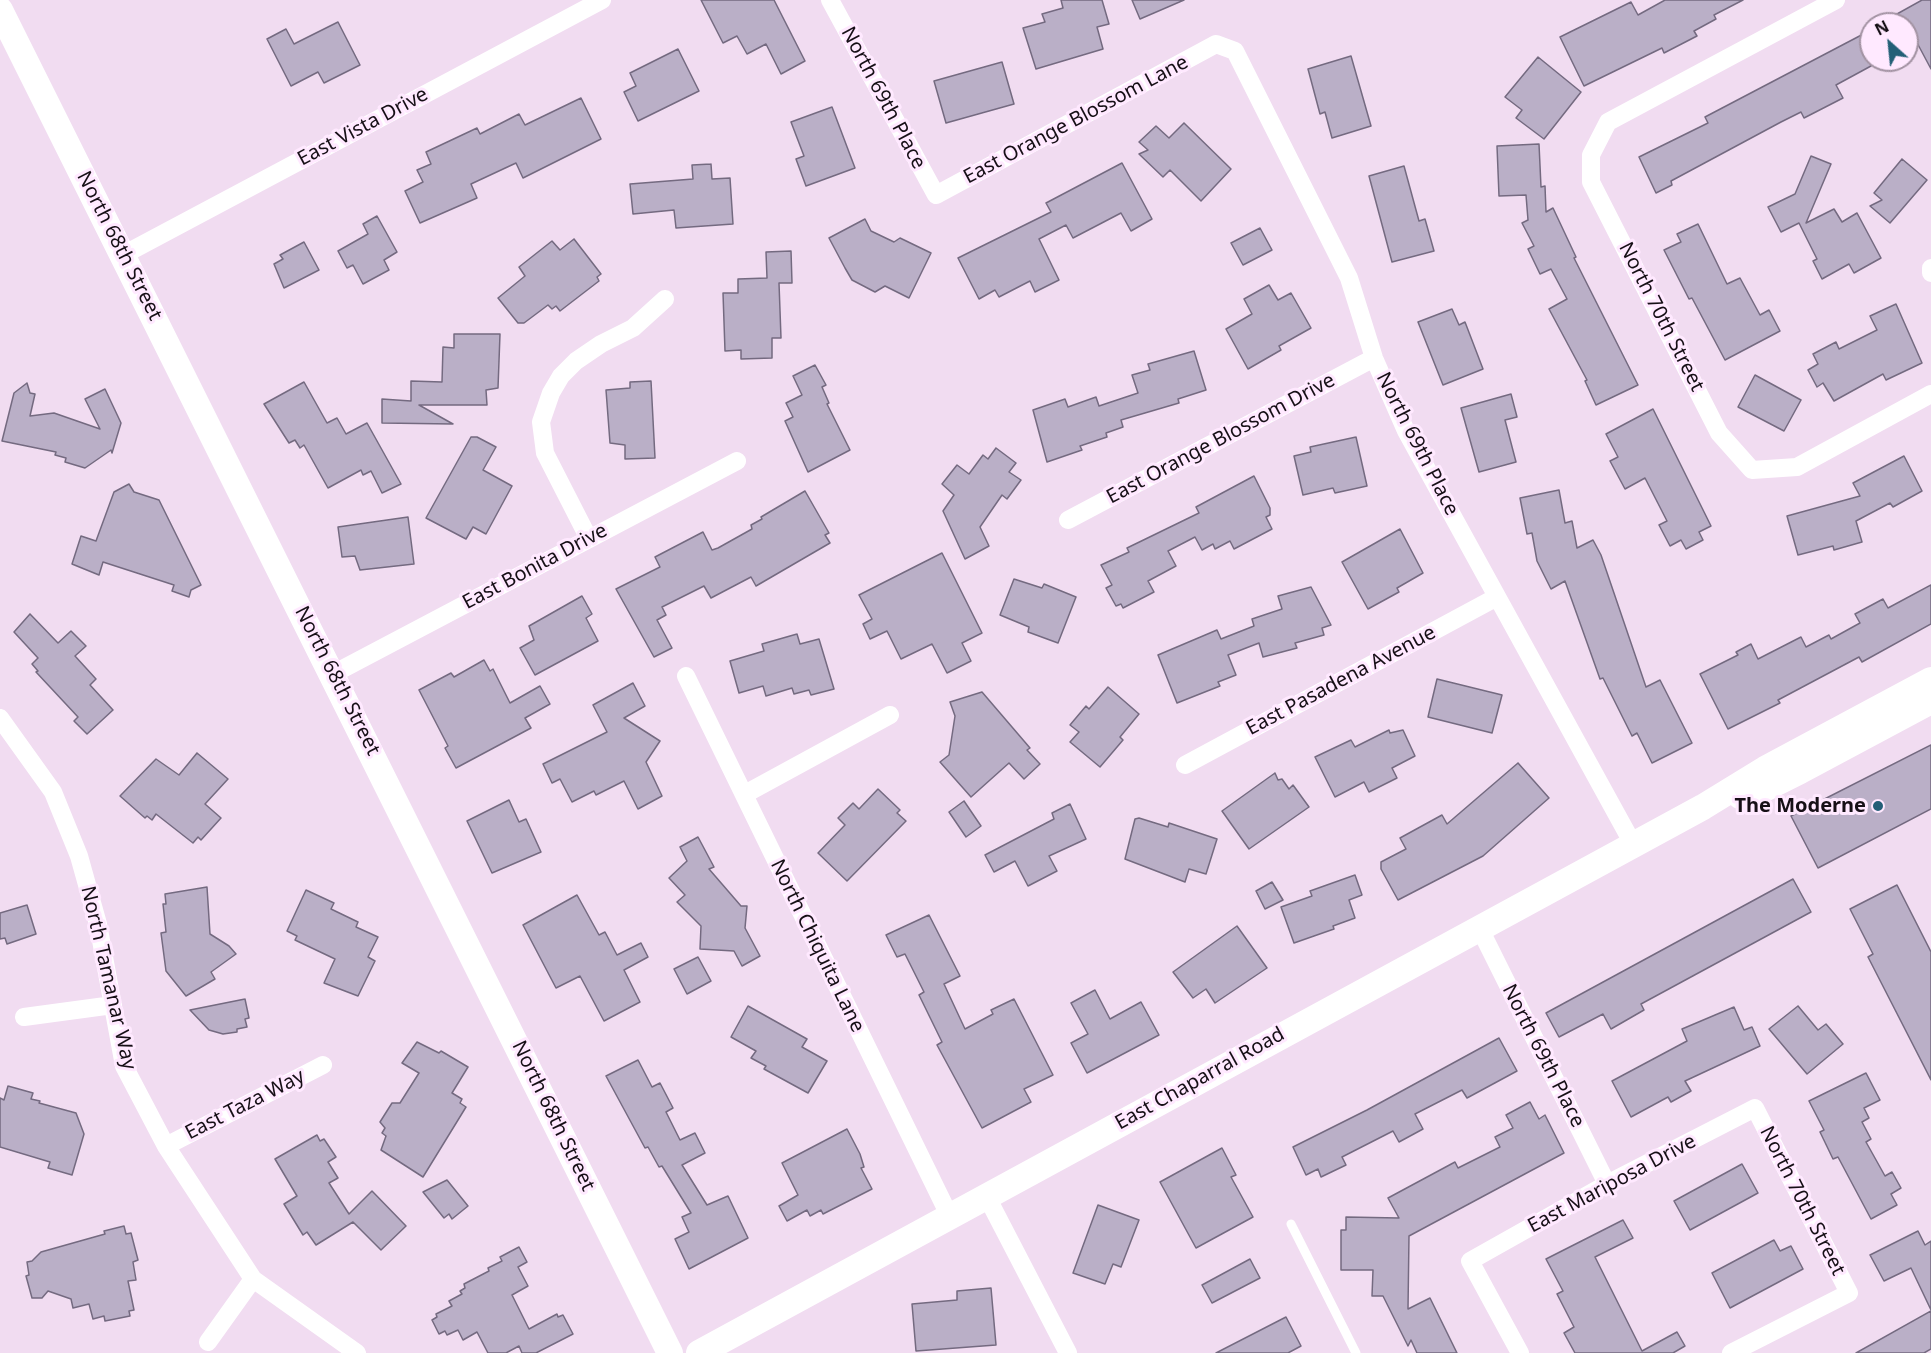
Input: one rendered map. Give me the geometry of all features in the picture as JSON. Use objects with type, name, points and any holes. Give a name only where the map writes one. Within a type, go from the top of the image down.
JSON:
[{"type":"main road","name":"North 68th Street","points":[[0,10],[670,1353]]},
{"type":"main road","name":"East Chaparral Road","points":[[699,1353],[1703,807],[1764,769],[1931,680]]},
{"type":"main road","name":"East Chaparral Road","points":[[1703,807],[1766,788],[1931,701]]},
{"type":"street","name":"East Vista Drive","points":[[123,255],[602,0]]},
{"type":"street","name":"North 69th Place","points":[[830,0],[936,195]]},
{"type":"street","name":"North 70th Street","points":[[1836,0],[1608,122],[1592,155],[1592,182],[1719,433],[1752,470],[1797,467],[1931,394]]},
{"type":"street","name":"North 69th Place","points":[[1216,44],[1235,51],[1349,278],[1374,358],[1406,431],[1633,844]]},
{"type":"street","name":"East Orange Blossom Lane","points":[[936,195],[1216,44]]},
{"type":"street","points":[[1931,268],[1931,273]]},
{"type":"street","points":[[589,539],[545,453],[541,422],[550,393],[568,369],[601,344],[633,328],[665,299]]},
{"type":"street","name":"East Orange Blossom Drive","points":[[1068,520],[1374,358]]},
{"type":"street","name":"East Bonita Drive","points":[[333,674],[737,461]]},
{"type":"street","name":"East Pasadena Avenue","points":[[1185,765],[1497,597]]},
{"type":"street","name":"North Chiquita Lane","points":[[686,676],[949,1215]]},
{"type":"street","points":[[745,794],[890,715]]},
{"type":"street","name":"North Tamanar Way","points":[[0,718],[53,792],[79,856],[98,924],[124,1066],[166,1146],[253,1279],[357,1353]]},
{"type":"street","name":"North 69th Place","points":[[1479,927],[1607,1184]]},
{"type":"street","points":[[24,1017],[113,1005]]},
{"type":"street","name":"East Taza Way","points":[[166,1146],[324,1065]]},
{"type":"street","name":"North 70th Street","points":[[1731,1353],[1850,1293],[1755,1108]]},
{"type":"street","name":"East Mariposa Drive","points":[[1520,1353],[1470,1261],[1607,1184],[1755,1108]]},
{"type":"street","points":[[986,1195],[1068,1353]]},
{"type":"street","points":[[208,1342],[253,1279]]},
{"type":"lane","points":[[1291,1224],[1356,1353]]},
{"type":"building","points":[[701,0],[774,0],[805,61],[781,74],[766,44],[747,54],[737,36],[723,43]]},
{"type":"building","points":[[1061,0],[1102,0],[1109,24],[1097,27],[1103,49],[1036,69],[1023,28],[1045,22],[1042,14],[1063,8]]},
{"type":"building","points":[[1132,0],[1184,0],[1140,19]]},
{"type":"building","points":[[1665,0],[1743,0],[1714,15],[1716,19],[1694,31],[1697,36],[1664,53],[1662,48],[1584,86],[1560,37],[1631,2],[1638,15]]},
{"type":"building","points":[[1922,0],[1931,0],[1931,69],[1919,46],[1919,12],[1900,12]]},
{"type":"building","points":[[338,22],[360,65],[324,83],[318,72],[291,86],[267,39],[286,29],[294,44]]},
{"type":"building","points":[[1859,36],[1860,72],[1836,85],[1843,98],[1804,118],[1801,112],[1781,122],[1671,181],[1672,185],[1656,193],[1639,157],[1708,123],[1705,117]]},
{"type":"building","points":[[678,49],[699,91],[638,121],[624,92],[636,86],[630,73]]},
{"type":"building","points":[[1351,56],[1371,126],[1332,138],[1325,112],[1320,114],[1308,69]]},
{"type":"building","points":[[1538,57],[1581,92],[1544,139],[1516,118],[1522,110],[1505,97]]},
{"type":"building","points":[[1002,62],[1014,104],[946,123],[934,81]]},
{"type":"building","points":[[581,98],[601,139],[523,178],[516,163],[471,184],[477,198],[420,223],[405,191],[423,182],[417,170],[431,164],[426,152],[477,128],[480,134],[519,114],[525,125]]},
{"type":"building","points":[[832,107],[855,168],[806,186],[796,159],[804,156],[791,122]]},
{"type":"building","points":[[1184,123],[1231,169],[1201,201],[1170,170],[1163,177],[1139,154],[1148,150],[1139,142],[1156,126],[1169,138]]},
{"type":"building","points":[[1539,144],[1541,187],[1545,186],[1546,212],[1553,208],[1576,257],[1574,258],[1638,385],[1596,405],[1585,381],[1587,380],[1549,309],[1567,299],[1551,269],[1540,274],[1528,249],[1534,246],[1522,223],[1528,220],[1526,195],[1499,196],[1497,146]]},
{"type":"building","points":[[1811,156],[1831,164],[1806,223],[1834,209],[1842,222],[1857,213],[1881,258],[1854,273],[1849,264],[1822,279],[1813,261],[1817,259],[1799,223],[1781,232],[1768,207],[1795,194]]},
{"type":"building","points":[[1902,159],[1927,180],[1890,223],[1870,206],[1882,200],[1874,193]]},
{"type":"building","points":[[1122,163],[1152,219],[1131,231],[1121,213],[1073,238],[1066,225],[1039,239],[1059,280],[1035,292],[1030,281],[999,297],[995,290],[979,299],[958,258],[1051,212],[1046,203]]},
{"type":"building","points":[[711,164],[712,179],[730,178],[733,224],[676,228],[674,210],[633,214],[630,184],[693,179],[692,165]]},
{"type":"building","points":[[1404,166],[1419,221],[1425,219],[1434,251],[1392,262],[1369,176]]},
{"type":"building","points":[[377,216],[397,252],[384,260],[389,270],[363,284],[353,265],[347,268],[338,251],[368,234],[363,224]]},
{"type":"building","points":[[865,219],[871,231],[894,242],[900,238],[931,253],[909,298],[885,286],[875,292],[852,280],[845,268],[829,238]]},
{"type":"building","points":[[1698,224],[1727,284],[1740,278],[1760,315],[1769,310],[1780,331],[1725,360],[1692,298],[1689,299],[1664,250],[1681,242],[1677,234]]},
{"type":"building","points":[[1260,228],[1272,250],[1243,265],[1231,243]]},
{"type":"building","points":[[574,239],[601,274],[597,277],[599,281],[560,311],[556,306],[552,309],[548,305],[524,323],[518,323],[498,298],[525,276],[519,267],[552,241],[560,250]]},
{"type":"building","points":[[304,242],[319,270],[284,288],[274,264],[283,259],[280,255]]},
{"type":"building","points":[[791,251],[792,283],[779,283],[781,338],[772,338],[772,358],[741,359],[741,350],[725,351],[723,293],[738,293],[738,279],[767,278],[766,252]]},
{"type":"building","points":[[1269,285],[1278,300],[1291,293],[1311,328],[1279,346],[1281,350],[1248,369],[1226,329],[1252,314],[1244,299]]},
{"type":"building","points":[[1896,304],[1922,363],[1886,380],[1883,374],[1834,401],[1823,383],[1817,387],[1808,370],[1818,364],[1813,354],[1836,342],[1839,349],[1877,330],[1870,316]]},
{"type":"building","points":[[1452,309],[1459,325],[1465,322],[1483,369],[1443,385],[1418,322]]},
{"type":"building","points":[[454,334],[500,334],[498,388],[486,390],[487,405],[419,405],[453,424],[382,423],[382,399],[411,401],[411,381],[442,382],[443,347],[454,348]]},
{"type":"building","points":[[1194,351],[1206,390],[1178,399],[1179,403],[1121,420],[1123,427],[1106,433],[1107,437],[1080,446],[1082,450],[1047,462],[1033,410],[1065,399],[1068,407],[1096,397],[1099,406],[1138,393],[1132,375],[1150,370],[1148,364]]},
{"type":"building","points":[[815,365],[826,385],[822,387],[829,403],[827,404],[850,450],[808,472],[785,421],[793,417],[786,403],[802,395],[793,376]]},
{"type":"building","points":[[1755,375],[1801,400],[1784,431],[1738,407]]},
{"type":"building","points":[[651,381],[655,458],[625,459],[625,445],[610,443],[606,390],[630,388],[630,382]]},
{"type":"building","points":[[304,382],[327,423],[337,418],[346,434],[367,423],[401,484],[382,493],[371,471],[363,475],[361,470],[328,488],[304,445],[300,448],[295,440],[289,443],[264,404]]},
{"type":"building","points":[[27,383],[30,393],[35,394],[30,416],[54,413],[100,429],[85,399],[105,389],[121,423],[112,453],[111,450],[85,468],[65,462],[66,458],[55,455],[56,452],[2,441],[14,393]]},
{"type":"building","points":[[1511,394],[1517,417],[1505,420],[1516,462],[1479,472],[1461,408]]},
{"type":"building","points":[[1653,409],[1711,526],[1699,532],[1703,540],[1686,549],[1681,540],[1670,546],[1659,525],[1667,521],[1645,478],[1625,489],[1610,461],[1618,457],[1606,434]]},
{"type":"building","points":[[471,437],[477,437],[496,447],[483,470],[512,486],[486,534],[473,527],[466,539],[426,518]]},
{"type":"building","points":[[1356,437],[1367,486],[1335,493],[1333,488],[1303,495],[1294,456],[1311,452],[1310,447]]},
{"type":"building","points":[[996,448],[1016,463],[1009,472],[1021,480],[1007,499],[1002,495],[980,527],[989,546],[965,559],[943,511],[954,495],[942,484],[957,465],[969,474],[983,455],[988,459]]},
{"type":"building","points":[[1904,456],[1922,491],[1893,507],[1890,503],[1856,521],[1862,542],[1834,550],[1833,546],[1798,555],[1787,516],[1860,496],[1853,483]]},
{"type":"building","points":[[1254,476],[1270,508],[1270,515],[1266,517],[1272,529],[1234,549],[1230,541],[1215,549],[1213,544],[1202,550],[1195,537],[1168,551],[1176,566],[1148,581],[1154,592],[1123,608],[1121,604],[1116,606],[1106,588],[1112,585],[1101,565],[1129,552],[1127,548],[1199,513],[1196,507]]},
{"type":"building","points":[[129,484],[134,492],[159,500],[201,585],[191,590],[189,597],[172,591],[174,585],[103,562],[99,575],[72,564],[81,536],[96,541],[114,492]]},
{"type":"building","points":[[1559,490],[1565,523],[1572,521],[1577,548],[1593,540],[1601,555],[1646,687],[1660,680],[1692,743],[1652,763],[1637,733],[1632,736],[1603,678],[1600,679],[1565,581],[1551,589],[1537,561],[1532,533],[1527,534],[1520,498]]},
{"type":"building","points":[[805,491],[829,533],[825,535],[830,543],[756,586],[751,577],[711,598],[704,586],[662,607],[666,615],[657,620],[672,648],[654,657],[616,589],[660,567],[655,557],[703,532],[712,550],[718,548],[752,529],[751,525],[762,519],[761,517]]},
{"type":"building","points":[[408,517],[414,564],[360,570],[355,556],[342,557],[338,527]]},
{"type":"building","points":[[1400,529],[1423,573],[1397,588],[1399,592],[1368,609],[1342,562]]},
{"type":"building","points":[[942,553],[982,633],[962,643],[971,661],[947,673],[932,644],[901,659],[887,631],[870,639],[863,624],[872,619],[859,595]]},
{"type":"building","points":[[1014,579],[1042,588],[1044,584],[1076,597],[1058,643],[1028,632],[1029,627],[1000,615]]},
{"type":"building","points":[[1931,585],[1931,624],[1862,662],[1859,657],[1778,700],[1780,703],[1728,729],[1700,674],[1738,655],[1736,652],[1751,644],[1758,659],[1801,637],[1806,647],[1829,635],[1831,639],[1860,623],[1855,614],[1883,599],[1888,608]]},
{"type":"building","points":[[1311,587],[1331,625],[1322,628],[1324,635],[1295,643],[1297,648],[1263,657],[1259,643],[1228,655],[1236,675],[1218,682],[1220,686],[1177,703],[1158,655],[1217,630],[1221,639],[1254,626],[1252,619],[1282,609],[1278,596]]},
{"type":"building","points":[[582,596],[592,614],[586,618],[598,641],[535,675],[520,648],[534,640],[529,626]]},
{"type":"building","points":[[30,614],[58,643],[71,631],[86,646],[75,656],[96,679],[90,685],[113,710],[87,734],[74,721],[78,717],[36,672],[38,671],[32,664],[38,658],[14,632]]},
{"type":"building","points":[[797,634],[800,644],[819,639],[834,689],[811,695],[809,690],[794,694],[792,688],[766,696],[763,686],[739,693],[730,661],[764,651],[762,644]]},
{"type":"building","points":[[484,660],[490,671],[493,669],[510,703],[540,686],[550,704],[525,718],[531,728],[456,768],[445,748],[448,746],[419,690],[451,673],[454,677]]},
{"type":"building","points":[[1437,679],[1502,695],[1492,733],[1428,717]]},
{"type":"building","points":[[633,683],[645,706],[624,718],[660,741],[646,762],[662,796],[638,809],[624,781],[596,795],[594,791],[572,802],[560,779],[552,783],[543,764],[607,732],[593,705]]},
{"type":"building","points":[[1108,687],[1139,714],[1120,737],[1123,740],[1100,767],[1070,742],[1079,732],[1070,725],[1086,706],[1089,709]]},
{"type":"building","points":[[982,692],[1030,748],[1027,750],[1040,764],[1024,779],[1009,763],[971,797],[940,762],[949,755],[955,716],[950,702]]},
{"type":"building","points":[[1389,730],[1390,733],[1403,730],[1415,756],[1392,768],[1397,778],[1369,792],[1364,782],[1335,797],[1315,757],[1351,740],[1355,747]]},
{"type":"building","name":"The Moderne","points":[[1931,745],[1931,809],[1818,868],[1791,816]]},
{"type":"building","points":[[197,753],[228,779],[205,804],[221,818],[201,840],[198,837],[193,843],[156,814],[152,820],[147,816],[145,818],[120,796],[156,759],[179,775]]},
{"type":"building","points":[[1518,763],[1549,798],[1483,856],[1398,900],[1381,869],[1381,862],[1406,849],[1400,838],[1442,815],[1447,824]]},
{"type":"building","points":[[1275,773],[1278,780],[1282,779],[1289,789],[1293,785],[1309,807],[1249,849],[1222,811]]},
{"type":"building","points":[[878,789],[900,810],[897,813],[906,821],[847,881],[818,853],[845,825],[838,818],[853,803],[859,809]]},
{"type":"building","points":[[509,800],[519,822],[526,819],[541,852],[492,873],[467,821]]},
{"type":"building","points":[[964,801],[981,826],[966,837],[949,812]]},
{"type":"building","points":[[1070,804],[1086,839],[1049,856],[1057,871],[1028,886],[1015,861],[994,872],[985,855],[1054,819],[1052,813]]},
{"type":"building","points":[[1139,818],[1168,827],[1169,823],[1217,839],[1206,874],[1189,869],[1185,882],[1125,859],[1135,819]]},
{"type":"building","points":[[698,837],[714,867],[709,869],[741,906],[747,906],[745,928],[760,956],[742,966],[734,951],[700,949],[701,926],[677,902],[685,895],[669,878],[687,861],[680,847]]},
{"type":"building","points":[[1355,875],[1362,895],[1349,900],[1355,918],[1333,926],[1334,929],[1294,943],[1281,907],[1312,896],[1310,891]]},
{"type":"building","points":[[1793,879],[1811,912],[1641,1004],[1644,1010],[1611,1029],[1603,1014],[1559,1037],[1546,1013]]},
{"type":"building","points":[[1272,882],[1283,900],[1265,909],[1256,891]]},
{"type":"building","points":[[1897,885],[1931,952],[1931,1080],[1868,957],[1873,954],[1850,909]]},
{"type":"building","points":[[207,887],[210,934],[229,946],[236,954],[211,972],[215,979],[186,996],[166,971],[161,933],[166,932],[163,904],[166,904],[165,894]]},
{"type":"building","points":[[306,890],[334,903],[331,909],[358,922],[356,927],[378,937],[368,957],[375,961],[358,996],[324,983],[335,959],[295,940],[297,936],[287,931]]},
{"type":"building","points":[[577,895],[599,935],[605,932],[617,955],[641,943],[648,957],[624,970],[640,1002],[604,1021],[580,976],[556,988],[523,925]]},
{"type":"building","points":[[27,905],[36,934],[7,944],[5,938],[0,939],[0,913]]},
{"type":"building","points":[[929,915],[960,976],[944,984],[965,1029],[993,1014],[991,1010],[1014,999],[1053,1075],[1024,1089],[1031,1102],[982,1128],[937,1045],[942,1042],[919,995],[924,992],[905,954],[897,957],[886,935]]},
{"type":"building","points":[[1237,926],[1267,968],[1215,1003],[1206,989],[1193,998],[1173,972]]},
{"type":"building","points":[[698,957],[711,981],[687,994],[674,969]]},
{"type":"building","points":[[1095,990],[1110,1019],[1141,1002],[1159,1035],[1087,1073],[1071,1043],[1088,1034],[1071,1003]]},
{"type":"building","points":[[245,999],[249,1018],[245,1019],[247,1027],[237,1029],[237,1032],[223,1034],[209,1030],[190,1010]]},
{"type":"building","points":[[748,1006],[807,1039],[802,1047],[827,1061],[808,1093],[764,1069],[766,1066],[751,1058],[756,1051],[731,1037]]},
{"type":"building","points":[[1798,1006],[1818,1030],[1826,1024],[1843,1044],[1807,1074],[1769,1029]]},
{"type":"building","points":[[1734,1007],[1744,1030],[1752,1027],[1760,1046],[1685,1081],[1691,1091],[1671,1102],[1668,1097],[1631,1117],[1612,1081],[1687,1041],[1682,1029]]},
{"type":"building","points":[[1499,1038],[1517,1071],[1467,1098],[1462,1090],[1415,1114],[1423,1129],[1399,1142],[1393,1131],[1342,1157],[1346,1165],[1321,1177],[1318,1169],[1306,1175],[1293,1147],[1367,1110]]},
{"type":"building","points":[[417,1042],[439,1053],[441,1051],[468,1067],[452,1093],[462,1099],[460,1103],[466,1107],[423,1177],[381,1150],[386,1136],[382,1133],[385,1128],[380,1122],[392,1103],[400,1103],[419,1073],[402,1063]]},
{"type":"building","points":[[638,1060],[652,1087],[660,1083],[673,1108],[666,1112],[680,1140],[695,1133],[705,1153],[682,1165],[707,1205],[728,1196],[748,1238],[689,1269],[675,1239],[689,1232],[682,1217],[691,1213],[662,1166],[659,1167],[648,1147],[645,1148],[606,1076]]},
{"type":"building","points":[[1866,1073],[1880,1100],[1864,1108],[1869,1118],[1862,1122],[1871,1139],[1866,1142],[1885,1176],[1892,1172],[1901,1188],[1891,1194],[1897,1205],[1871,1219],[1838,1157],[1833,1159],[1820,1132],[1824,1130],[1809,1101]]},
{"type":"building","points":[[8,1086],[33,1093],[31,1099],[40,1101],[39,1103],[76,1113],[84,1134],[72,1175],[48,1168],[50,1162],[0,1147],[0,1098],[4,1100]]},
{"type":"building","points":[[1530,1102],[1539,1119],[1545,1115],[1564,1153],[1409,1236],[1408,1309],[1430,1298],[1457,1353],[1417,1353],[1411,1340],[1408,1346],[1383,1296],[1372,1296],[1373,1270],[1341,1270],[1341,1230],[1346,1230],[1346,1217],[1399,1218],[1388,1198],[1455,1162],[1458,1168],[1500,1147],[1495,1137],[1513,1128],[1506,1115]]},
{"type":"building","points":[[847,1129],[860,1154],[864,1167],[861,1168],[872,1189],[823,1214],[821,1210],[810,1216],[807,1210],[787,1221],[779,1206],[798,1195],[782,1163]]},
{"type":"building","points":[[317,1135],[320,1141],[324,1139],[336,1157],[328,1162],[338,1178],[329,1183],[349,1214],[372,1191],[406,1226],[381,1250],[353,1222],[316,1245],[307,1232],[303,1235],[284,1204],[297,1196],[275,1159]]},
{"type":"building","points":[[1222,1148],[1236,1175],[1231,1177],[1253,1217],[1196,1248],[1160,1182]]},
{"type":"building","points":[[1742,1164],[1758,1193],[1690,1230],[1674,1201]]},
{"type":"building","points":[[447,1180],[468,1206],[452,1219],[449,1214],[444,1218],[423,1192]]},
{"type":"building","points":[[1098,1205],[1139,1220],[1121,1267],[1113,1264],[1105,1284],[1073,1273]]},
{"type":"building","points":[[1623,1220],[1633,1238],[1595,1257],[1642,1351],[1677,1332],[1685,1346],[1673,1353],[1575,1353],[1564,1333],[1574,1327],[1557,1294],[1563,1291],[1546,1259]]},
{"type":"building","points":[[124,1226],[126,1234],[131,1233],[138,1260],[133,1262],[136,1280],[128,1281],[134,1310],[129,1311],[130,1316],[105,1321],[104,1316],[93,1319],[89,1304],[73,1308],[71,1299],[48,1291],[42,1298],[32,1298],[26,1276],[29,1275],[27,1262],[32,1261],[41,1252],[105,1234],[104,1231]]},
{"type":"building","points":[[1918,1231],[1925,1245],[1931,1241],[1931,1310],[1911,1268],[1884,1281],[1870,1255]]},
{"type":"building","points":[[1774,1240],[1780,1251],[1791,1246],[1803,1269],[1730,1308],[1712,1273]]},
{"type":"building","points":[[519,1247],[527,1262],[518,1267],[528,1286],[512,1295],[529,1329],[557,1314],[558,1317],[563,1315],[573,1334],[536,1353],[522,1353],[519,1346],[506,1353],[488,1353],[477,1332],[463,1340],[458,1330],[447,1335],[445,1331],[439,1334],[432,1320],[437,1317],[436,1314],[452,1306],[449,1301],[462,1294],[460,1291],[465,1288],[464,1284],[489,1271],[488,1268],[502,1261],[500,1257]]},
{"type":"building","points":[[1250,1259],[1260,1278],[1212,1303],[1202,1285]]},
{"type":"building","points":[[991,1288],[996,1345],[916,1351],[912,1304],[957,1300],[957,1291]]},
{"type":"building","points":[[1931,1311],[1931,1349],[1924,1353],[1856,1353]]},
{"type":"building","points":[[1286,1317],[1301,1346],[1288,1353],[1216,1353]]},
{"type":"place","name":"The Moderne","points":[[1878,806]]}]
